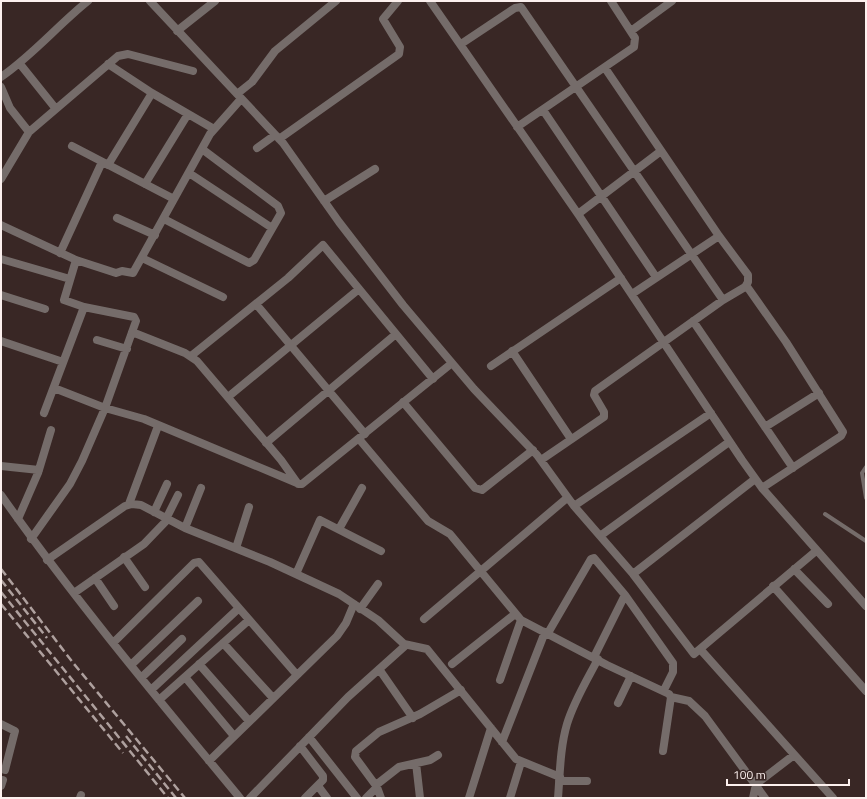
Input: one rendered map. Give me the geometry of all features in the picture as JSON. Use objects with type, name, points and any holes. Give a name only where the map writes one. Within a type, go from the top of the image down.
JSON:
[{"type":"street","points":[[1,77],[20,64],[32,50],[88,1]]},
{"type":"street","points":[[150,1],[277,137],[403,305],[474,389],[533,450],[574,506],[633,574],[694,654],[794,568],[816,551]]},
{"type":"street","points":[[177,31],[215,1]]},
{"type":"street","points":[[1,225],[76,260],[116,272],[122,271],[130,274],[136,270],[214,129],[275,51],[336,1]]},
{"type":"street","points":[[257,148],[277,137],[399,54],[400,47],[383,19],[398,1]]},
{"type":"street","points":[[430,1],[578,214],[755,479],[816,551],[866,606]]},
{"type":"street","points":[[517,127],[634,47],[635,38],[611,1]]},
{"type":"street","points":[[631,31],[672,1]]},
{"type":"street","points":[[461,44],[515,8],[521,7],[723,300]]},
{"type":"street","points":[[1,179],[29,132],[118,56],[128,54],[193,71]]},
{"type":"street","points":[[20,64],[56,109]]},
{"type":"street","points":[[108,64],[152,93],[214,129]]},
{"type":"street","points":[[541,460],[604,417],[604,412],[594,395],[595,391],[723,300],[745,287],[748,282],[748,275],[719,236],[605,68]]},
{"type":"street","points":[[1,87],[10,108],[29,132]]},
{"type":"street","points":[[60,253],[105,163],[152,93]]},
{"type":"street","points":[[543,110],[656,277]]},
{"type":"street","points":[[145,184],[188,114]]},
{"type":"street","points":[[72,146],[174,200]]},
{"type":"street","points":[[164,219],[249,262],[254,260],[281,213],[278,206],[202,149]]},
{"type":"street","points":[[578,214],[661,151]]},
{"type":"street","points":[[324,201],[375,169]]},
{"type":"street","points":[[189,173],[272,228]]},
{"type":"street","points":[[117,218],[155,235]]},
{"type":"street","points":[[632,294],[719,236]]},
{"type":"street","points":[[191,356],[288,278],[323,245],[433,378]]},
{"type":"street","points":[[142,258],[223,297]]},
{"type":"street","points":[[1,259],[70,279]]},
{"type":"street","points":[[31,539],[70,484],[105,408],[136,321],[134,317],[84,307],[64,300],[76,260]]},
{"type":"street","points":[[491,366],[621,278]]},
{"type":"street","points":[[745,287],[748,288],[786,342],[843,428],[843,434],[762,488]]},
{"type":"street","points":[[228,397],[359,288]]},
{"type":"street","points":[[1,295],[45,309]]},
{"type":"street","points":[[256,304],[328,390],[428,521],[450,534],[518,617],[546,633],[670,694],[663,751]]},
{"type":"street","points":[[44,413],[84,307]]},
{"type":"street","points":[[693,321],[793,468]]},
{"type":"street","points":[[132,332],[191,356],[204,368],[298,484]]},
{"type":"street","points":[[266,443],[396,334]]},
{"type":"street","points":[[96,340],[127,349]]},
{"type":"street","points":[[1,341],[63,362]]},
{"type":"street","points":[[512,351],[571,439]]},
{"type":"street","points":[[54,388],[105,408],[138,417],[298,484],[305,483],[452,363]]},
{"type":"street","points":[[765,427],[819,393]]},
{"type":"street","points":[[403,402],[478,490],[482,490],[533,450]]},
{"type":"street","points":[[574,506],[710,413]]},
{"type":"street","points":[[47,560],[129,504],[158,426]]},
{"type":"street","points":[[18,519],[39,470],[51,430]]},
{"type":"street","points":[[600,536],[730,442]]},
{"type":"street","points":[[1,466],[39,470]]},
{"type":"street","points":[[633,574],[755,479]]},
{"type":"street","points":[[154,512],[167,484]]},
{"type":"street","points":[[185,528],[201,488]]},
{"type":"street","points":[[339,529],[362,488]]},
{"type":"street","points":[[74,593],[144,544],[167,519],[178,495]]},
{"type":"street","points":[[1,496],[47,560],[141,678],[240,798]]},
{"type":"street","points":[[424,619],[568,498]]},
{"type":"street","points":[[129,504],[141,505],[185,528],[236,548],[334,591],[378,620],[406,646],[427,649],[512,755],[521,762],[560,779],[587,781]]},
{"type":"street","points":[[236,548],[249,506]]},
{"type":"street","points":[[296,574],[318,522],[322,520],[381,551]]},
{"type":"street","points":[[124,557],[145,587]]},
{"type":"street","points":[[502,742],[546,633],[591,558],[594,558],[625,595],[674,666],[673,672],[664,690]]},
{"type":"street","points":[[113,643],[196,562],[199,562],[297,675]]},
{"type":"street","points":[[794,568],[828,604]]},
{"type":"street","points":[[94,578],[114,606]]},
{"type":"street","points":[[209,761],[337,636],[357,606],[378,584]]},
{"type":"street","points":[[774,586],[866,691]]},
{"type":"street","points":[[558,798],[561,749],[567,724],[571,712],[625,595]]},
{"type":"street","points":[[131,665],[198,601]]},
{"type":"street","points":[[151,690],[239,608]]},
{"type":"street","points":[[452,664],[518,617]]},
{"type":"street","points":[[500,680],[518,617]]},
{"type":"street","points":[[159,700],[249,620]]},
{"type":"street","points":[[141,678],[182,639]]},
{"type":"street","points":[[224,643],[273,698]]},
{"type":"street","points":[[250,798],[348,697],[406,646]]},
{"type":"street","points":[[700,649],[833,798]]},
{"type":"street","points":[[199,664],[249,721]]},
{"type":"street","points":[[379,669],[413,718]]},
{"type":"street","points":[[618,703],[631,676]]},
{"type":"street","points":[[185,677],[234,736]]},
{"type":"street","points":[[381,798],[377,786],[354,754],[379,732],[413,718],[461,690]]},
{"type":"street","points":[[670,697],[689,701],[705,716],[765,798]]},
{"type":"street","points":[[1,724],[15,731],[5,770]]},
{"type":"street","points":[[469,798],[491,728]]},
{"type":"street","points":[[309,737],[357,798]]},
{"type":"street","points":[[300,746],[322,776],[323,780],[305,798]]},
{"type":"street","points":[[366,798],[377,786],[399,767],[430,760],[438,755]]},
{"type":"street","points":[[753,798],[756,784],[794,755]]},
{"type":"street","points":[[510,798],[521,762]]},
{"type":"street","points":[[416,763],[420,798]]},
{"type":"street","points":[[318,786],[328,798]]},
{"type":"lane","points":[[866,467],[862,473],[866,498]]},
{"type":"lane","points":[[825,514],[866,541]]},
{"type":"railway","points":[[1,569],[74,664],[185,798]]},
{"type":"railway","points":[[1,580],[47,638]]},
{"type":"railway","points":[[1,592],[168,798]]},
{"type":"railway","points":[[1,604],[123,753]]},
{"type":"railway","points":[[126,736],[176,798]]}]
